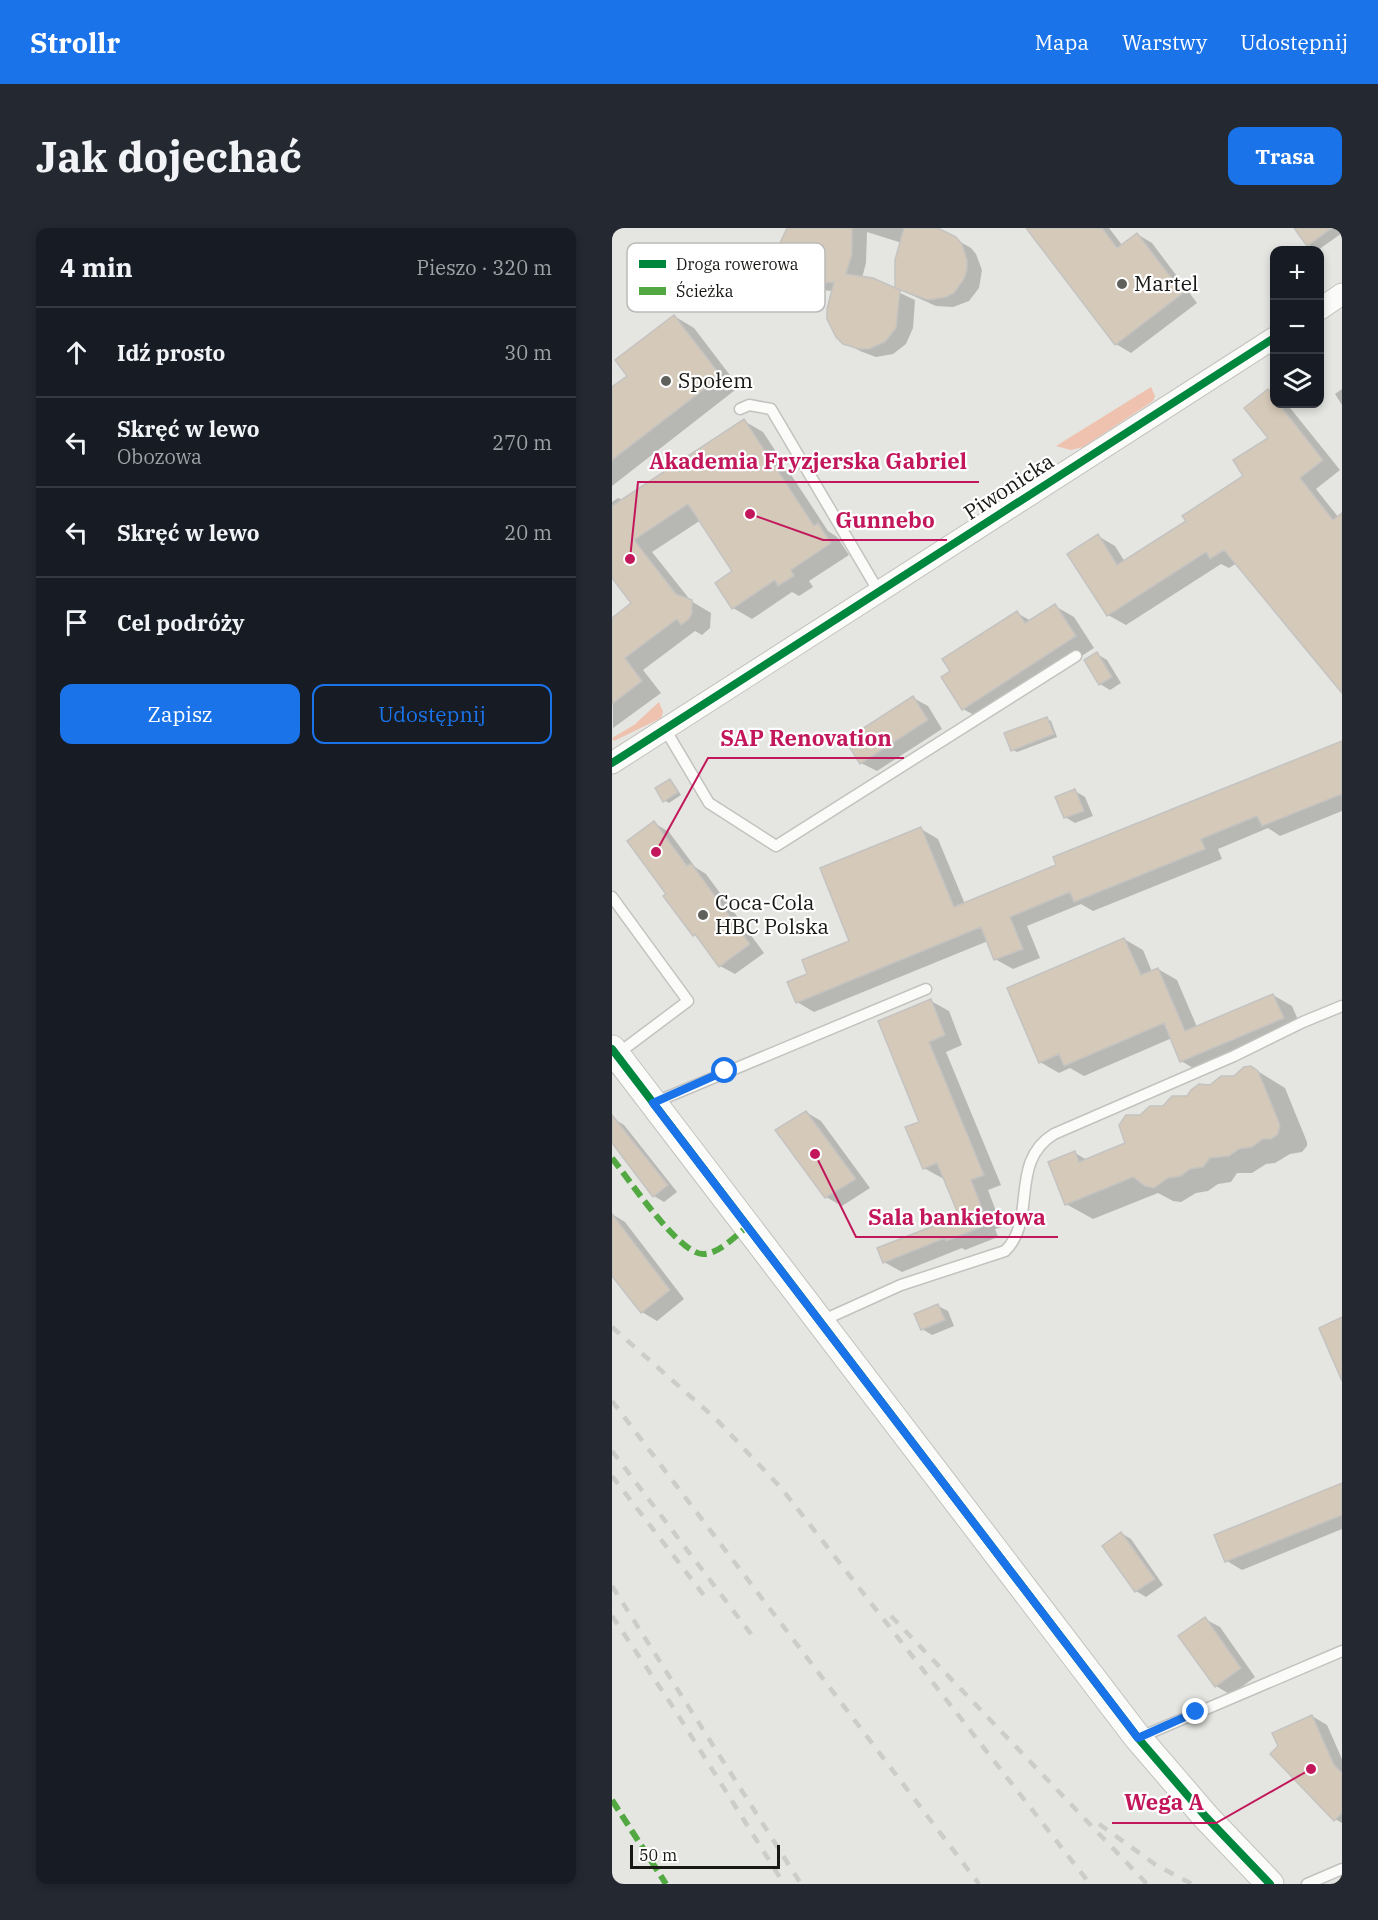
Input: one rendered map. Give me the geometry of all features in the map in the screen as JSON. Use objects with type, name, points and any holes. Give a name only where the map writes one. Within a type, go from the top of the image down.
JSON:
[{"type":"street","points":[[1324,306],[1342,294]]},
{"type":"street","name":"Piwonicka","points":[[612,763],[1270,341]]},
{"type":"street","points":[[614,1052],[1138,1738],[1206,1817],[1270,1884]]},
{"type":"lane","points":[[740,409],[749,405],[771,409],[879,592]]},
{"type":"lane","points":[[665,729],[709,803],[776,846],[1076,656]]},
{"type":"lane","points":[[612,897],[688,1001],[614,1052]]},
{"type":"lane","points":[[653,1103],[926,989]]},
{"type":"lane","points":[[819,1322],[901,1284],[1005,1251],[1016,1237],[1032,1155],[1045,1139],[1342,1006]]},
{"type":"lane","points":[[1138,1738],[1342,1651]]},
{"type":"lane","points":[[1307,1884],[1342,1869]]},
{"type":"shaded area","points":[[1151,387],[1155,396],[1153,401],[1083,447],[1071,450],[1056,446]]},
{"type":"shaded area","points":[[659,702],[663,712],[661,718],[614,741],[612,738],[634,725]]},
{"type":"building","points":[[787,228],[852,228],[852,254],[846,274],[873,278],[900,290],[896,328],[885,342],[869,349],[860,349],[843,344],[836,337],[827,319],[827,309],[834,282],[825,283],[825,243],[780,243]]},
{"type":"building","points":[[904,228],[938,228],[956,237],[962,244],[967,260],[967,270],[964,279],[954,293],[928,300],[895,288],[895,260]]},
{"type":"building","name":"Martel","points":[[1026,228],[1102,228],[1117,248],[1137,233],[1183,293],[1115,345]]},
{"type":"building","points":[[1294,228],[1332,228],[1307,246]]},
{"type":"building","name":"Społem","points":[[674,315],[721,376],[612,460],[612,387],[627,376],[615,360]]},
{"type":"building","points":[[1268,389],[1270,408],[1282,408],[1323,460],[1300,478],[1333,520],[1342,513],[1342,693],[1224,550],[1210,559],[1206,552],[1107,616],[1067,554],[1098,534],[1117,565],[1186,521],[1182,516],[1243,476],[1233,460],[1268,438],[1244,408]]},
{"type":"building","points":[[744,419],[814,526],[818,523],[831,543],[791,570],[794,576],[778,586],[775,580],[732,609],[715,583],[732,571],[688,504],[634,540],[676,594],[692,600],[692,613],[689,619],[681,625],[677,619],[625,658],[642,681],[612,704],[612,618],[631,603],[612,578],[612,506]]},
{"type":"building","points":[[1055,604],[1076,636],[962,710],[941,677],[950,671],[942,659],[1017,611],[1025,623]]},
{"type":"building","points":[[1097,652],[1112,677],[1099,685],[1084,660]]},
{"type":"building","points":[[913,696],[928,720],[860,764],[845,740]]},
{"type":"building","points":[[1047,717],[1054,734],[1011,751],[1004,733]]},
{"type":"building","points":[[1342,741],[1342,794],[1262,826],[1257,816],[1201,839],[1205,849],[1074,902],[1070,892],[1010,917],[1023,949],[994,960],[981,927],[796,1003],[787,982],[807,974],[802,960],[849,941],[820,868],[921,827],[954,907],[1056,865],[1053,857]]},
{"type":"building","points":[[670,779],[678,792],[663,802],[655,788]]},
{"type":"building","points":[[1075,789],[1084,811],[1064,818],[1055,797]]},
{"type":"building","name":"Coca-Cola HBC Polska","points":[[654,821],[687,866],[691,863],[750,944],[719,967],[663,896],[666,894],[627,841]]},
{"type":"building","points":[[1124,938],[1141,975],[1158,968],[1185,1031],[1273,994],[1284,1018],[1180,1062],[1164,1023],[1064,1066],[1059,1054],[1039,1063],[1007,988]]},
{"type":"building","points":[[931,999],[945,1035],[929,1042],[984,1175],[971,1180],[985,1216],[978,1219],[981,1227],[946,1241],[945,1238],[883,1263],[877,1248],[959,1216],[937,1163],[923,1169],[905,1127],[919,1122],[878,1021]]},
{"type":"building","points":[[1251,1066],[1258,1071],[1280,1125],[1278,1134],[1271,1139],[1263,1139],[1252,1147],[1239,1149],[1229,1156],[1210,1158],[1203,1167],[1190,1169],[1181,1176],[1168,1178],[1154,1188],[1145,1186],[1133,1177],[1065,1205],[1048,1162],[1075,1151],[1079,1162],[1125,1143],[1119,1125],[1126,1115],[1140,1115],[1150,1106],[1163,1106],[1172,1096],[1187,1096],[1199,1084],[1210,1085],[1221,1076],[1234,1076],[1244,1067]]},
{"type":"building","points":[[806,1111],[856,1179],[825,1198],[775,1130]]},
{"type":"building","points":[[612,1115],[668,1185],[653,1197],[612,1143]]},
{"type":"building","points":[[612,1214],[670,1290],[641,1313],[612,1276]]},
{"type":"building","points":[[938,1304],[945,1320],[921,1330],[914,1314]]},
{"type":"building","points":[[1342,1317],[1342,1381],[1319,1328]]},
{"type":"building","points":[[1342,1483],[1342,1515],[1225,1562],[1214,1535]]},
{"type":"building","points":[[1121,1532],[1155,1579],[1135,1592],[1102,1546]]},
{"type":"building","points":[[1205,1617],[1241,1668],[1215,1687],[1178,1636]]},
{"type":"building","points":[[1312,1715],[1334,1765],[1342,1773],[1342,1813],[1334,1821],[1270,1754],[1278,1746],[1272,1733]]},
{"type":"railway","points":[[612,1327],[716,1419],[782,1489],[1090,1884]]},
{"type":"railway","points":[[612,1401],[979,1884]]},
{"type":"railway","points":[[612,1451],[754,1638]]},
{"type":"railway","points":[[612,1476],[706,1598]]},
{"type":"railway","points":[[612,1586],[801,1884]]},
{"type":"railway","points":[[612,1616],[673,1707],[784,1884]]},
{"type":"railway","points":[[891,1616],[1147,1884]]},
{"type":"railway","points":[[1099,1824],[1156,1865],[1192,1884]]},
{"type":"marked path","points":[[612,1158],[669,1230],[694,1251],[704,1254],[716,1251],[747,1227]]},
{"type":"marked path","points":[[612,1800],[666,1884]]},
{"type":"cycle path","points":[[612,763],[1270,341]]},
{"type":"cycle path","points":[[612,1049],[1138,1738],[1206,1817],[1270,1884]]},
{"type":"place","name":"Martel","points":[[1122,284]]},
{"type":"place","name":"Społem","points":[[666,381]]},
{"type":"place","name":"Gunnebo","points":[[750,514]]},
{"type":"place","name":"Akademia Fryzjerska Gabriel","points":[[630,559]]},
{"type":"place","name":"SAP Renovation","points":[[656,852]]},
{"type":"place","name":"Coca-Cola HBC Polska","points":[[703,915]]},
{"type":"place","name":"Sala bankietowa","points":[[815,1154]]},
{"type":"place","name":"Wega A","points":[[1311,1769]]},
{"type":"route","points":[[725,1071],[653,1103],[1138,1738],[1196,1712]]}]
